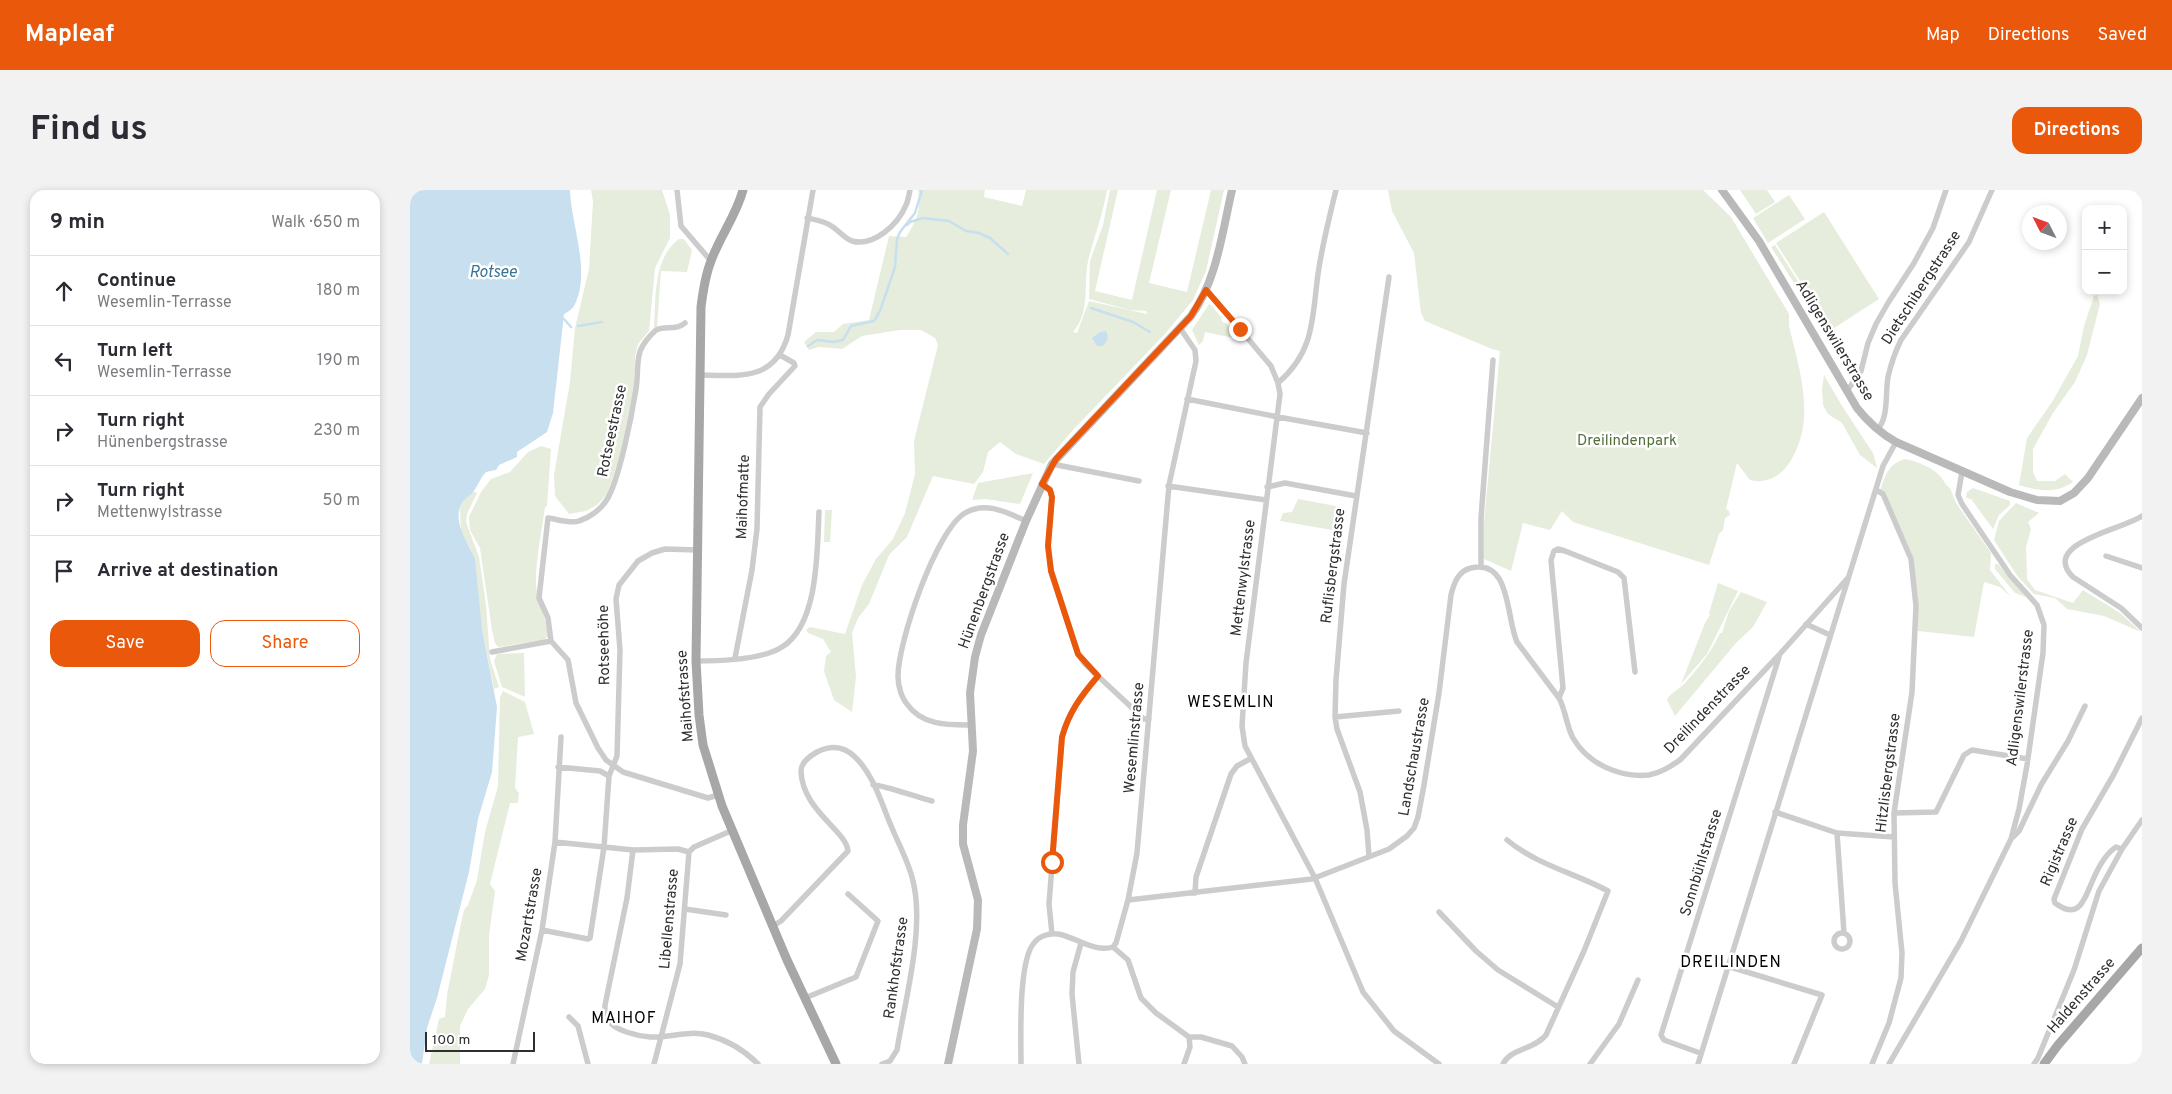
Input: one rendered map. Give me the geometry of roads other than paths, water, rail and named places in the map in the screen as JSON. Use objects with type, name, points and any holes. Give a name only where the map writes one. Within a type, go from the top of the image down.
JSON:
[{"type":"main road","name":"Maihofstrasse","points":[[743,190],[733,218],[711,261],[702,294],[696,662],[699,715],[703,745],[718,795],[773,926],[836,1064]]},
{"type":"main road","name":"Haldenstrasse","points":[[2043,1061],[2142,948]]},
{"type":"street","points":[[677,190],[678,219],[681,226],[711,261]]},
{"type":"street","points":[[700,375],[750,374],[767,368],[780,355],[788,335],[813,190]]},
{"type":"street","points":[[807,218],[827,223],[852,241],[862,242],[881,236],[903,210],[910,190]]},
{"type":"street","name":"Hünenbergstrasse","points":[[948,1064],[977,929],[978,900],[963,844],[963,825],[972,772],[970,693],[975,657],[990,611],[1026,521],[1052,464],[1197,308],[1213,274],[1232,190]]},
{"type":"street","points":[[1278,383],[1300,358],[1308,343],[1314,317],[1318,272],[1336,190]]},
{"type":"street","name":"Adligenswilerstrasse","points":[[1722,190],[1759,241],[1857,408],[1877,430],[1896,442],[1962,472],[1958,496],[1962,504],[2010,575],[2036,605],[2042,618],[2044,632],[2043,653],[2020,809],[2011,839],[1961,941],[1888,1064]]},
{"type":"street","points":[[1847,391],[1861,371],[1868,343],[1876,324],[1914,263],[1932,228],[1946,190]]},
{"type":"street","name":"Dietschibergstrasse","points":[[1877,430],[1883,424],[1888,378],[1901,340],[1968,242],[1992,190]]},
{"type":"street","name":"Ruflisbergstrasse","points":[[1369,856],[1361,800],[1343,750],[1335,717],[1338,634],[1356,496],[1389,277]]},
{"type":"street","name":"Mettenwylstrasse","points":[[1206,290],[1275,373],[1280,394],[1267,487],[1242,702],[1242,726],[1245,746],[1250,759],[1315,878],[1363,992],[1394,1031],[1439,1064]]},
{"type":"street","name":"Rotseestrasse","points":[[551,641],[548,618],[539,598],[548,518],[579,521],[594,514],[606,502],[617,477],[634,397],[637,356],[656,330],[660,328],[677,328],[685,323]]},
{"type":"street","name":"Wesemlinstrasse","points":[[1113,947],[1116,943],[1128,900],[1137,853],[1168,486],[1196,356],[1191,343],[1180,328]]},
{"type":"street","name":"Maihofmatte","points":[[734,658],[752,570],[757,529],[760,407],[769,394],[795,366],[794,363],[780,355]]},
{"type":"street","points":[[1493,360],[1481,518],[1481,567],[1493,571],[1500,578],[1506,594],[1513,633],[1517,642],[1559,698]]},
{"type":"street","points":[[1962,472],[2030,499],[2047,502],[2060,501],[2067,498],[2088,478],[2142,398]]},
{"type":"street","points":[[1188,399],[1278,418],[1366,432]]},
{"type":"street","points":[[1698,1064],[1847,579],[1883,466],[1896,442]]},
{"type":"street","points":[[1052,464],[1140,481]]},
{"type":"street","points":[[1267,487],[1286,483],[1356,496]]},
{"type":"street","points":[[1042,484],[1050,490],[1052,497],[1048,546],[1053,579],[1078,654],[1098,676],[1144,719],[1149,719]]},
{"type":"street","points":[[1168,486],[1266,500]]},
{"type":"street","name":"Hitzlisbergstrasse","points":[[1872,1064],[1889,1023],[1901,978],[1902,954],[1895,883],[1894,813],[1912,692],[1916,643],[1916,599],[1911,559],[1883,494],[1876,490]]},
{"type":"street","points":[[972,725],[944,725],[928,721],[916,714],[906,704],[901,693],[898,678],[911,616],[928,572],[949,528],[956,520],[966,512],[988,507],[1026,521]]},
{"type":"street","points":[[696,662],[758,657],[783,647],[800,626],[812,596],[816,574],[819,512]]},
{"type":"street","points":[[2142,516],[2078,543],[2067,554],[2065,564],[2068,572],[2073,577],[2121,608],[2142,628]]},
{"type":"street","name":"Rotseehöhe","points":[[609,776],[617,756],[620,650],[616,599],[620,586],[638,560],[652,553],[665,549],[698,550]]},
{"type":"street","name":"Dreilindenstrasse","points":[[1635,672],[1624,578],[1618,572],[1565,551],[1558,549],[1554,551],[1551,560],[1563,688],[1559,698],[1569,729],[1586,755],[1614,771],[1632,775],[1650,775],[1668,769],[1680,760],[1779,655],[1847,579]]},
{"type":"street","points":[[2106,556],[2142,568]]},
{"type":"street","name":"Landschaustrasse","points":[[1128,900],[1315,878],[1388,849],[1414,828],[1438,701],[1454,583],[1467,569],[1481,567]]},
{"type":"street","points":[[1806,624],[1830,635]]},
{"type":"street","points":[[492,652],[551,641],[568,660],[572,690],[579,710],[598,748],[614,766],[623,772],[708,798],[718,795]]},
{"type":"street","name":"Sonnbühlstrasse","points":[[1700,1053],[1664,1040],[1661,1035],[1779,655]]},
{"type":"street","points":[[1052,934],[1049,904],[1062,737],[1073,706],[1098,676]]},
{"type":"street","points":[[2011,839],[2019,831],[2041,785],[2064,749],[2085,706]]},
{"type":"street","points":[[1335,717],[1399,711]]},
{"type":"street","name":"Rigistrasse","points":[[2122,849],[2116,847],[2106,856],[2091,883],[2082,905],[2076,909],[2070,909],[2055,903],[2054,899],[2078,836],[2114,774],[2142,718]]},
{"type":"street","name":"Mozartstrasse","points":[[513,1064],[542,930],[555,842],[561,737]]},
{"type":"street","name":"Rankhofstrasse","points":[[773,926],[781,921],[848,852],[846,843],[814,808],[804,785],[801,768],[810,756],[824,749],[839,747],[855,756],[863,766],[873,785],[905,858],[913,880],[917,902],[916,939],[897,1050],[890,1061],[882,1064]]},
{"type":"street","points":[[1894,813],[1936,812],[1964,755],[1972,750],[2028,759]]},
{"type":"street","points":[[1195,893],[1196,876],[1231,774],[1237,766],[1250,759]]},
{"type":"street","points":[[542,930],[590,938],[604,847],[609,776],[600,771],[558,768]]},
{"type":"street","points":[[873,785],[879,784],[906,795],[932,800]]},
{"type":"street","points":[[1775,812],[1837,833],[1894,838]]},
{"type":"street","points":[[2034,1064],[2043,1061],[2099,890],[2122,849],[2142,820]]},
{"type":"street","name":"Libellenstrasse","points":[[654,1064],[680,964],[689,852],[694,847],[732,830]]},
{"type":"street","points":[[1837,833],[1844,933]]},
{"type":"street","points":[[1503,1064],[1508,1056],[1541,1041],[1546,1036],[1608,892],[1521,852],[1508,840]]},
{"type":"street","points":[[555,842],[633,850],[678,848],[689,852]]},
{"type":"street","points":[[633,850],[627,898],[605,1005],[608,1020],[613,1025],[632,1033],[650,1037],[678,1034],[707,1035],[725,1041],[740,1049],[758,1064]]},
{"type":"street","points":[[805,998],[856,977],[878,921],[848,894]]},
{"type":"street","points":[[685,910],[726,915]]},
{"type":"street","points":[[1439,912],[1476,951],[1498,970],[1558,1007]]},
{"type":"street","points":[[1021,1064],[1020,1017],[1029,955],[1036,941],[1052,934],[1060,934],[1081,943],[1102,948],[1113,947],[1128,960],[1141,998],[1166,1022],[1189,1037],[1202,1038],[1232,1046],[1242,1057],[1245,1064]]},
{"type":"street","points":[[1078,1064],[1072,994],[1073,972],[1081,943]]},
{"type":"street","points":[[1727,966],[1822,995],[1794,1064]]},
{"type":"street","points":[[1590,1064],[1619,1024],[1638,980]]},
{"type":"street","points":[[569,1017],[578,1026],[588,1064]]},
{"type":"street","points":[[1184,1064],[1190,1047],[1189,1037]]},
{"type":"water","name":"Rotsee","points":[[410,190],[570,190],[581,262],[579,291],[575,304],[572,309],[564,314],[553,413],[547,432],[517,452],[517,457],[499,465],[496,470],[486,472],[459,510],[462,532],[475,559],[482,629],[497,707],[492,772],[478,819],[469,872],[437,998],[427,1028],[422,1064],[410,1064]]},
{"type":"water","points":[[1106,331],[1108,337],[1106,342],[1103,346],[1097,346],[1092,338],[1100,332]]},
{"type":"waterway","points":[[808,346],[817,340],[834,342],[843,340],[851,326],[874,321],[880,311],[895,267],[897,239],[900,232],[915,213],[922,190]]},
{"type":"waterway","points":[[907,225],[910,222],[923,218],[949,221],[966,231],[979,233],[990,238],[1008,254]]},
{"type":"waterway","points":[[1091,308],[1133,322],[1150,332]]},
{"type":"waterway","points":[[564,319],[571,327]]},
{"type":"waterway","points":[[578,326],[602,322]]},
{"type":"district","name":"WESEMLIN","points":[[1231,703]]},
{"type":"district","name":"DREILINDEN","points":[[1731,963]]},
{"type":"district","name":"MAIHOF","points":[[624,1019]]},
{"type":"park label","name":"Dreilindenpark","points":[[1627,441]]}]
